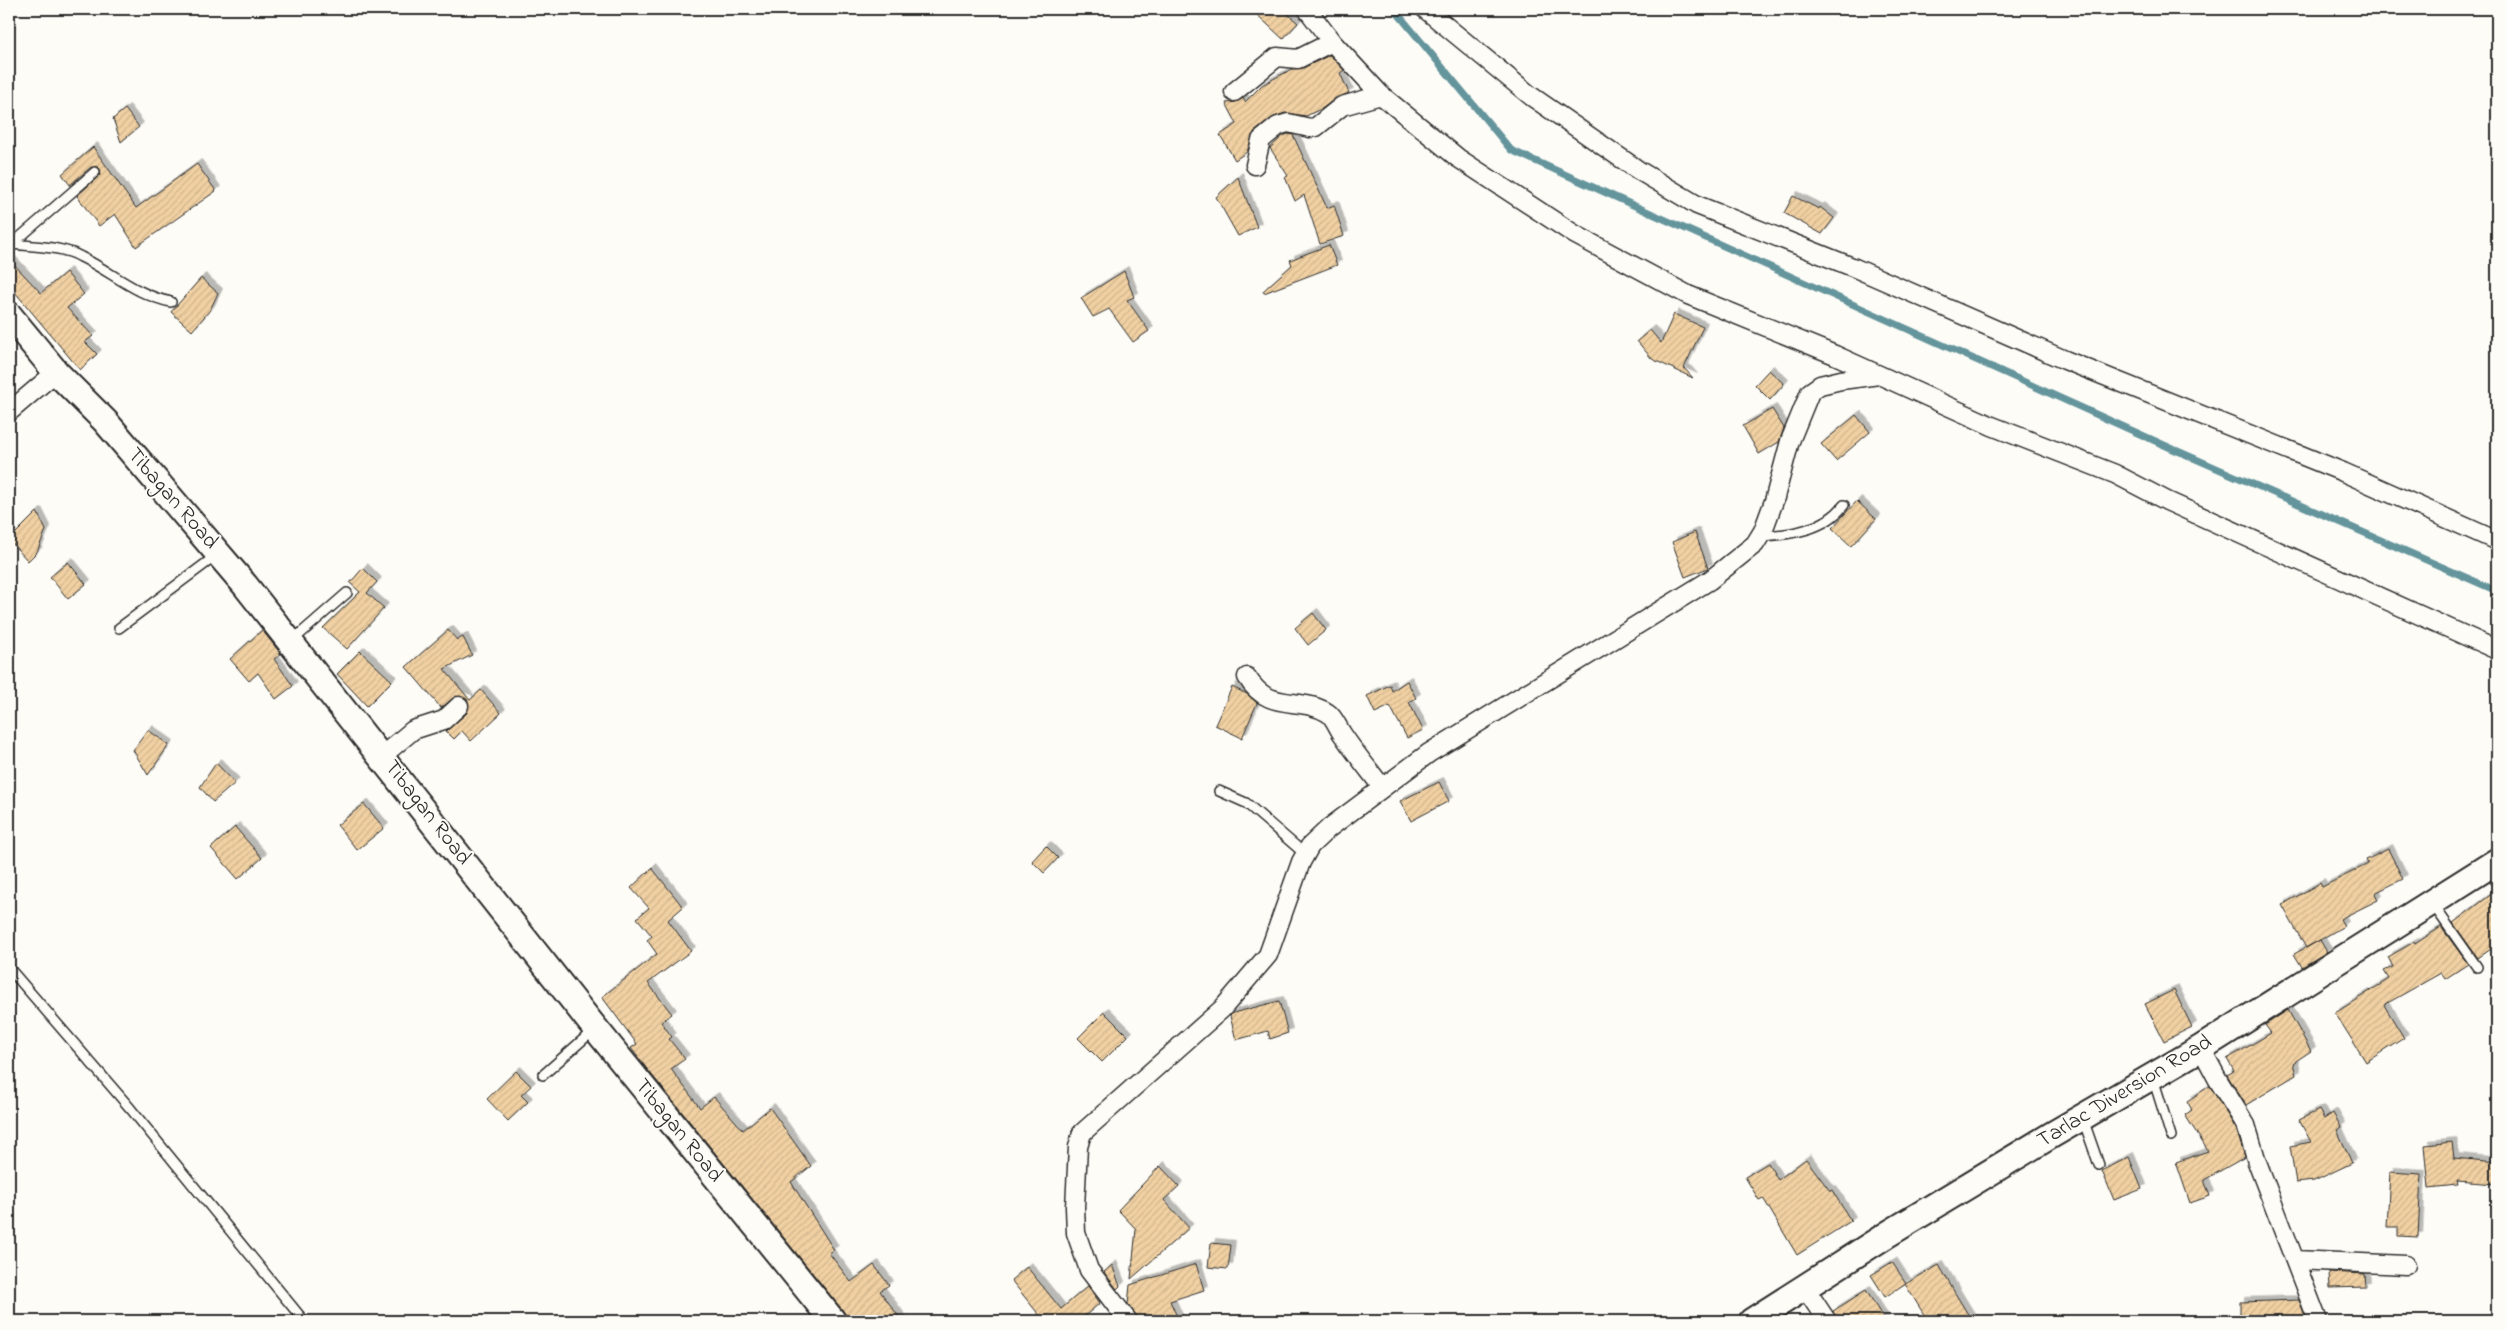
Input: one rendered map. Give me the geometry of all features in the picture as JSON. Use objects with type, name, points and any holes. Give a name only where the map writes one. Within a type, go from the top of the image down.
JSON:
[{"type":"main road","name":"Tibagan Road","points":[[11,323],[105,421],[219,554],[382,756],[596,1029],[833,1321]]},
{"type":"main road","name":"Tarlac Diversion Road","points":[[1752,1321],[2082,1117],[2201,1048],[2497,861]]},
{"type":"street","points":[[1307,9],[1332,42],[1381,95],[1458,158],[1574,234],[1688,295],[1880,375],[1992,426],[2115,474],[2182,508],[2497,650]]},
{"type":"street","points":[[1425,9],[1531,96],[1638,170],[1697,205],[1855,268],[2065,360],[2343,472],[2497,541]]},
{"type":"street","points":[[1234,92],[1277,58],[1298,59],[1332,42]]},
{"type":"street","points":[[1255,165],[1261,140],[1278,126],[1288,123],[1310,128],[1316,127],[1342,106],[1381,95]]},
{"type":"street","points":[[9,412],[56,372]]},
{"type":"street","points":[[1128,1321],[1089,1270],[1076,1233],[1074,1207],[1079,1139],[1093,1121],[1222,1009],[1268,955],[1293,882],[1310,846],[1329,828],[1429,753],[1508,702],[1710,580],[1755,544],[1774,501],[1790,441],[1810,392],[1820,385],[1834,381],[1880,375]]},
{"type":"street","points":[[1247,677],[1253,687],[1270,698],[1290,704],[1303,705],[1330,714],[1382,787]]},
{"type":"street","points":[[382,756],[412,730],[444,720],[459,706]]},
{"type":"street","points":[[2201,1048],[2222,1087],[2246,1125],[2257,1162],[2318,1321]]},
{"type":"street","points":[[2294,1260],[2406,1265]]},
{"type":"street","points":[[1805,1288],[1827,1321]]},
{"type":"lane","points":[[11,246],[95,172]]},
{"type":"lane","points":[[11,246],[66,251],[80,256],[134,289],[171,302]]},
{"type":"lane","points":[[1760,536],[1810,528],[1836,515],[1844,505]]},
{"type":"lane","points":[[119,628],[219,554]]},
{"type":"lane","points":[[290,643],[347,593]]},
{"type":"lane","points":[[1219,791],[1246,803],[1305,854]]},
{"type":"lane","points":[[2431,903],[2477,967]]},
{"type":"lane","points":[[9,968],[130,1108],[304,1321]]},
{"type":"lane","points":[[543,1075],[596,1029]]},
{"type":"lane","points":[[2152,1075],[2171,1136]]},
{"type":"lane","points":[[2082,1117],[2099,1165]]},
{"type":"building","points":[[1251,9],[1282,9],[1298,23],[1283,39]]},
{"type":"building","points":[[1330,55],[1344,70],[1340,73],[1349,93],[1336,98],[1323,108],[1306,116],[1285,113],[1272,118],[1254,132],[1247,152],[1235,160],[1220,135],[1237,124],[1226,103],[1236,102],[1243,98],[1245,102],[1262,85],[1292,69],[1303,68]]},
{"type":"building","points":[[125,109],[139,127],[121,142],[113,119]]},
{"type":"building","points":[[1288,134],[1293,135],[1327,208],[1334,205],[1344,236],[1320,244],[1304,195],[1295,201],[1285,177],[1288,176],[1270,148]]},
{"type":"building","points":[[93,147],[136,208],[197,164],[216,191],[136,247],[115,214],[99,226],[77,196],[99,176],[101,171],[99,168],[91,167],[70,185],[62,174]]},
{"type":"building","points":[[1238,177],[1257,227],[1238,236],[1216,197]]},
{"type":"building","points":[[1793,196],[1819,209],[1820,207],[1834,218],[1822,234],[1784,213]]},
{"type":"building","points":[[1329,245],[1337,265],[1264,293],[1263,291],[1292,265],[1290,260]]},
{"type":"building","points":[[9,259],[41,293],[66,272],[84,294],[67,308],[93,336],[85,342],[97,354],[80,370],[9,285]]},
{"type":"building","points":[[1124,271],[1134,297],[1127,300],[1149,331],[1133,342],[1109,309],[1093,317],[1081,298]]},
{"type":"building","points":[[201,278],[218,293],[210,310],[192,331],[171,312]]},
{"type":"building","points":[[1674,314],[1703,327],[1684,368],[1693,378],[1652,359],[1637,341],[1650,330],[1661,343]]},
{"type":"building","points":[[1769,370],[1784,384],[1770,400],[1755,385]]},
{"type":"building","points":[[1772,409],[1784,428],[1779,442],[1759,454],[1743,426]]},
{"type":"building","points":[[1856,415],[1870,432],[1836,461],[1821,444]]},
{"type":"building","points":[[1857,501],[1876,519],[1851,546],[1832,528]]},
{"type":"building","points":[[37,512],[46,530],[37,552],[28,561],[9,540]]},
{"type":"building","points":[[1695,532],[1708,568],[1685,577],[1672,542]]},
{"type":"building","points":[[68,562],[86,584],[68,599],[50,577]]},
{"type":"building","points":[[363,568],[377,582],[367,593],[384,608],[347,649],[323,628],[360,592],[350,583]]},
{"type":"building","points":[[1313,613],[1326,630],[1308,645],[1295,628]]},
{"type":"building","points":[[262,630],[281,654],[274,659],[293,686],[276,699],[258,673],[249,681],[230,659]]},
{"type":"building","points":[[448,630],[457,640],[463,637],[472,655],[444,669],[470,700],[481,690],[501,713],[471,741],[462,731],[454,739],[446,731],[467,713],[469,704],[467,699],[456,696],[441,708],[406,667]]},
{"type":"building","points":[[360,651],[392,681],[367,706],[337,674]]},
{"type":"building","points":[[1407,681],[1416,698],[1409,702],[1423,730],[1407,738],[1390,706],[1375,713],[1367,696],[1390,685],[1392,691]]},
{"type":"building","points":[[1232,687],[1247,694],[1257,703],[1242,738],[1215,725]]},
{"type":"building","points":[[148,730],[169,745],[148,775],[133,750]]},
{"type":"building","points":[[216,763],[235,783],[213,802],[200,787]]},
{"type":"building","points":[[1439,782],[1449,801],[1411,821],[1400,801]]},
{"type":"building","points":[[364,804],[384,828],[357,850],[337,825]]},
{"type":"building","points":[[235,827],[262,858],[238,879],[211,848]]},
{"type":"building","points":[[1046,846],[1058,858],[1044,873],[1032,861]]},
{"type":"building","points":[[2388,849],[2403,879],[2375,893],[2378,900],[2340,919],[2344,926],[2306,948],[2282,905],[2320,883],[2322,887],[2368,864],[2366,860]]},
{"type":"building","points":[[652,868],[683,907],[668,920],[691,951],[648,983],[672,1014],[661,1022],[672,1037],[669,1039],[685,1059],[671,1069],[700,1108],[714,1097],[743,1130],[770,1108],[811,1166],[791,1182],[834,1250],[829,1253],[851,1282],[874,1265],[889,1285],[880,1291],[902,1321],[848,1321],[844,1312],[631,1048],[637,1044],[602,997],[657,954],[647,940],[652,936],[637,918],[649,908],[631,888]]},
{"type":"building","points":[[2497,890],[2497,945],[2478,958],[2453,923]]},
{"type":"building","points":[[2441,927],[2468,964],[2445,979],[2441,973],[2384,1005],[2404,1038],[2366,1062],[2335,1013],[2389,979],[2384,971],[2393,967],[2388,957],[2414,942],[2415,944]]},
{"type":"building","points":[[2320,940],[2327,952],[2302,967],[2294,954]]},
{"type":"building","points":[[2174,990],[2192,1027],[2164,1041],[2145,1004]]},
{"type":"building","points":[[1279,1001],[1288,1033],[1270,1039],[1268,1031],[1236,1040],[1230,1016],[1233,1013]]},
{"type":"building","points":[[2288,1010],[2311,1051],[2293,1063],[2296,1075],[2246,1105],[2227,1075],[2234,1071],[2227,1059],[2271,1033],[2265,1025]]},
{"type":"building","points":[[1104,1012],[1128,1036],[1102,1062],[1078,1038]]},
{"type":"building","points":[[516,1071],[531,1086],[521,1095],[528,1102],[508,1121],[487,1099]]},
{"type":"building","points":[[2210,1086],[2236,1129],[2245,1157],[2204,1180],[2210,1196],[2190,1203],[2176,1162],[2208,1151],[2185,1115],[2192,1110],[2187,1101]]},
{"type":"building","points":[[2319,1110],[2324,1119],[2333,1113],[2341,1127],[2337,1130],[2352,1163],[2314,1181],[2296,1183],[2290,1146],[2311,1142],[2299,1120]]},
{"type":"building","points":[[2452,1142],[2454,1158],[2497,1162],[2496,1184],[2456,1181],[2457,1185],[2429,1188],[2425,1145]]},
{"type":"building","points":[[2129,1157],[2142,1189],[2114,1200],[2102,1171]]},
{"type":"building","points":[[1806,1159],[1830,1191],[1832,1190],[1851,1221],[1797,1255],[1763,1198],[1759,1200],[1745,1177],[1768,1163],[1778,1180]]},
{"type":"building","points":[[1160,1166],[1179,1186],[1164,1200],[1189,1228],[1131,1279],[1136,1229],[1118,1210]]},
{"type":"building","points":[[2390,1172],[2421,1174],[2418,1237],[2398,1236],[2398,1227],[2387,1227]]},
{"type":"building","points":[[1211,1243],[1231,1245],[1228,1269],[1208,1267]]},
{"type":"building","points":[[1892,1262],[1906,1283],[1885,1297],[1871,1275]]},
{"type":"building","points":[[1196,1264],[1204,1290],[1170,1301],[1179,1321],[1140,1321],[1128,1304],[1130,1285]]},
{"type":"building","points":[[1112,1265],[1120,1286],[1117,1289],[1104,1272]]},
{"type":"building","points":[[1939,1265],[1972,1321],[1928,1321],[1905,1284]]},
{"type":"building","points":[[1027,1267],[1061,1309],[1088,1286],[1100,1303],[1079,1321],[1044,1321],[1011,1280]]},
{"type":"building","points":[[2329,1272],[2365,1274],[2366,1287],[2330,1288]]},
{"type":"building","points":[[1866,1290],[1885,1321],[1837,1321],[1833,1311]]},
{"type":"building","points":[[2299,1300],[2307,1321],[2240,1321],[2240,1302]]},
{"type":"waterway","points":[[1394,9],[1511,150],[2173,449],[2497,591]]}]
